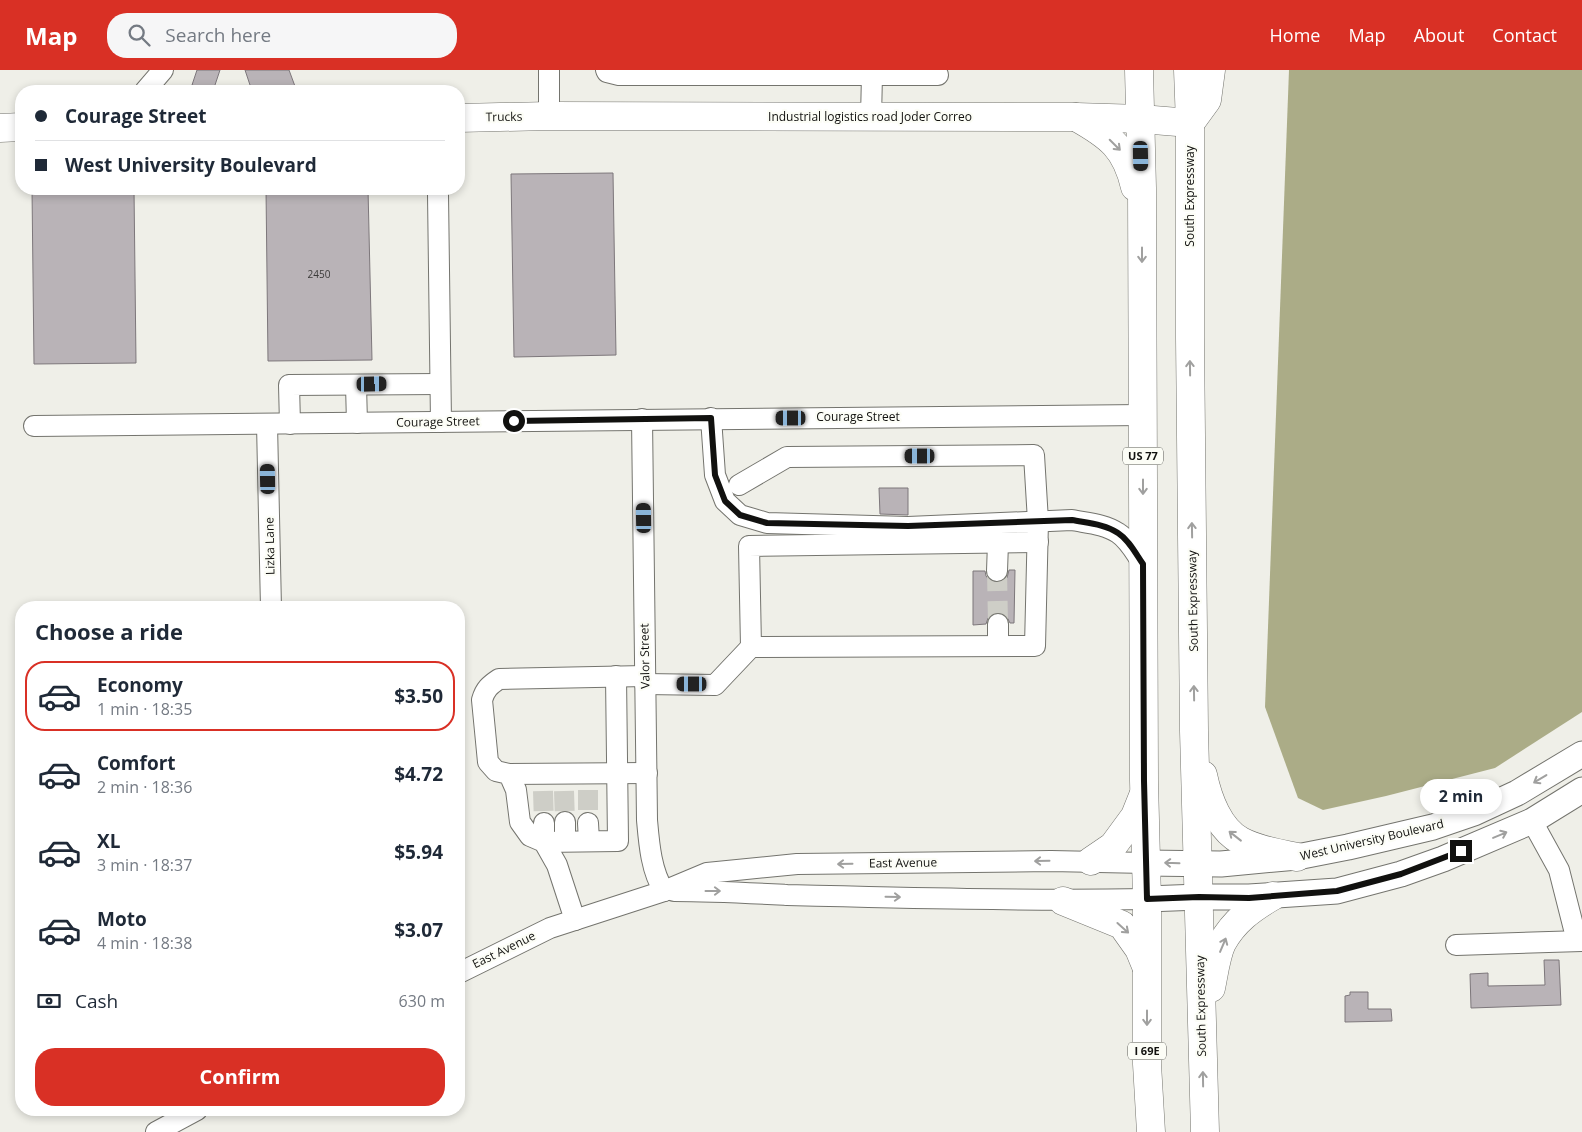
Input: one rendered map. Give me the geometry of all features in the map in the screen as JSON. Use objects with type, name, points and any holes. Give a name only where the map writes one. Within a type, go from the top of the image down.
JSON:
[{"type":"highway","name":"US 77","points":[[1139,70],[1142,215],[1144,793],[1147,899]]},
{"type":"highway","name":"South Expressway","points":[[1188,70],[1190,123],[1194,731],[1205,1132]]},
{"type":"highway","points":[[1190,123],[1207,100],[1211,70]]},
{"type":"highway","name":"Industrial logistics road Joder Correo","points":[[549,116],[1076,117],[1190,123]]},
{"type":"highway","name":"Trucks","points":[[465,118],[549,116]]},
{"type":"highway","points":[[1076,117],[1098,130],[1119,148],[1132,173],[1142,215]]},
{"type":"highway","points":[[0,128],[15,127]]},
{"type":"highway","points":[[1194,731],[1205,785],[1213,806],[1226,829],[1240,840],[1261,849],[1297,857]]},
{"type":"highway","points":[[1091,861],[1113,846],[1135,816],[1144,793]]},
{"type":"highway","points":[[1202,1026],[1221,944],[1234,925],[1251,908],[1273,896]]},
{"type":"highway","name":"I 69E","points":[[1147,899],[1147,1064],[1151,1132]]},
{"type":"highway","points":[[1063,901],[1122,925],[1138,948],[1147,969]]},
{"type":"main road","name":"West University Boulevard","points":[[1146,862],[1220,864],[1297,857],[1433,827],[1474,813],[1517,793],[1582,754]]},
{"type":"main road","points":[[1147,899],[1249,898],[1337,891],[1401,874],[1443,859],[1532,821],[1582,790]]},
{"type":"street","points":[[150,85],[164,70]]},
{"type":"street","points":[[549,70],[549,116]]},
{"type":"street","points":[[606,70],[607,72],[619,75],[709,72],[872,76],[938,75]]},
{"type":"street","points":[[871,117],[872,76]]},
{"type":"street","points":[[438,195],[440,422]]},
{"type":"street","points":[[356,384],[356,423]]},
{"type":"street","points":[[290,424],[289,385],[440,384]]},
{"type":"street","name":"Courage Street","points":[[34,426],[1142,415]]},
{"type":"street","points":[[711,418],[715,475],[725,501],[740,515],[767,523],[881,526],[1072,520],[1096,524],[1118,532],[1143,564]]},
{"type":"street","name":"Valor Street","points":[[642,419],[647,820],[649,843],[660,885],[664,891]]},
{"type":"street","name":"Lizka Lane","points":[[267,424],[271,601]]},
{"type":"street","points":[[739,486],[787,457],[1034,455],[1038,521],[1035,646],[751,647]]},
{"type":"street","points":[[646,773],[617,772],[588,781],[543,782],[496,771],[488,762],[482,700],[485,692],[490,685],[499,679],[616,676],[715,685],[751,647],[749,546],[1038,542]]},
{"type":"street","points":[[997,570],[998,543]]},
{"type":"street","points":[[998,624],[998,646]]},
{"type":"street","points":[[509,774],[516,790],[520,822],[530,836],[544,833],[588,832],[618,840],[616,676]]},
{"type":"street","points":[[1456,945],[1579,941],[1559,870],[1532,821]]},
{"type":"street","points":[[544,833],[558,865],[575,920]]},
{"type":"street","name":"East Avenue","points":[[465,970],[550,928],[664,891],[707,873],[797,864],[1146,862]]},
{"type":"street","name":"East Avenue","points":[[664,891],[726,891],[1063,901],[1147,899]]},
{"type":"street","points":[[156,1132],[186,1116]]},
{"type":"green space","points":[[1289,70],[1582,70],[1582,712],[1495,768],[1323,810],[1298,798],[1265,707]]},
{"type":"building","points":[[197,70],[220,70],[215,85],[192,85]]},
{"type":"building","points":[[245,70],[289,70],[295,85],[250,85]]},
{"type":"building","points":[[613,173],[616,355],[514,357],[511,174]]},
{"type":"building","points":[[32,195],[134,195],[136,363],[34,364]]},
{"type":"building","points":[[266,195],[368,195],[372,360],[268,361]]},
{"type":"building","points":[[879,488],[908,488],[908,515],[880,514]]},
{"type":"building","points":[[1009,570],[1015,570],[1014,623],[1010,623],[1004,614],[998,612],[988,618],[986,624],[973,625],[973,571],[985,571],[990,581],[997,583],[1007,578]]},
{"type":"building","points":[[1544,960],[1559,960],[1561,1005],[1471,1008],[1470,974],[1488,973],[1488,986],[1545,985]]},
{"type":"building","points":[[1350,992],[1368,992],[1368,1009],[1391,1009],[1392,1021],[1345,1022],[1345,996],[1350,995]]},
{"type":"tunnel","points":[[997,571],[998,624]]},
{"type":"tunnel","points":[[588,790],[588,823]]},
{"type":"tunnel","points":[[543,791],[544,823]]},
{"type":"tunnel","points":[[564,791],[565,822]]},
{"type":"route","points":[[514,421],[711,418],[715,475],[725,501],[740,515],[767,523],[908,526],[1072,520],[1096,524],[1118,532],[1143,564],[1144,781],[1147,899],[1220,896],[1249,898],[1337,891],[1401,874],[1461,851]]}]
